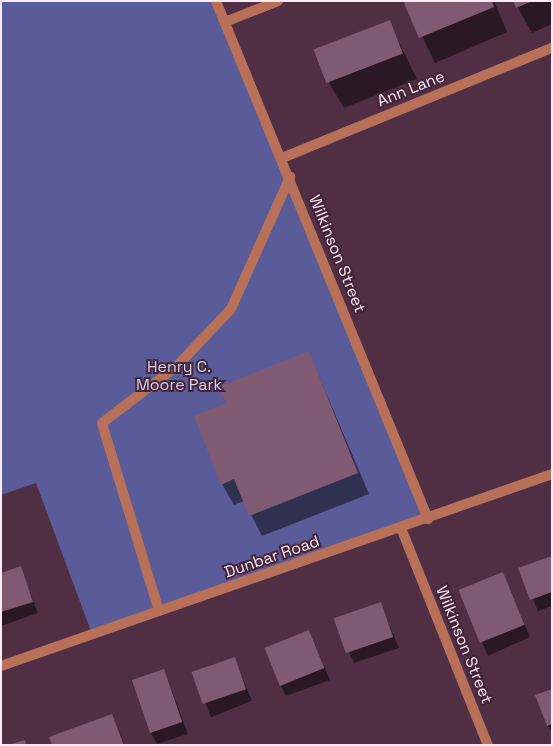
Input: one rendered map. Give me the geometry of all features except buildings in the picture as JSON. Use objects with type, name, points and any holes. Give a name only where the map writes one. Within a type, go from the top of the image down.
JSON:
[{"type":"street","name":"Wilkinson Street","points":[[216,1],[290,177],[428,519]]},
{"type":"street","points":[[225,22],[278,1]]},
{"type":"street","name":"Ann Lane","points":[[282,158],[552,48]]},
{"type":"street","points":[[160,611],[102,423],[178,365],[231,309],[290,177]]},
{"type":"street","name":"Dunbar Road","points":[[1,666],[428,519],[552,474]]},
{"type":"street","name":"Wilkinson Street","points":[[401,528],[488,745]]},
{"type":"green space","name":"Henry C. Moore Park","points":[[1,1],[216,1],[428,519],[92,634],[36,483],[1,495]]}]
